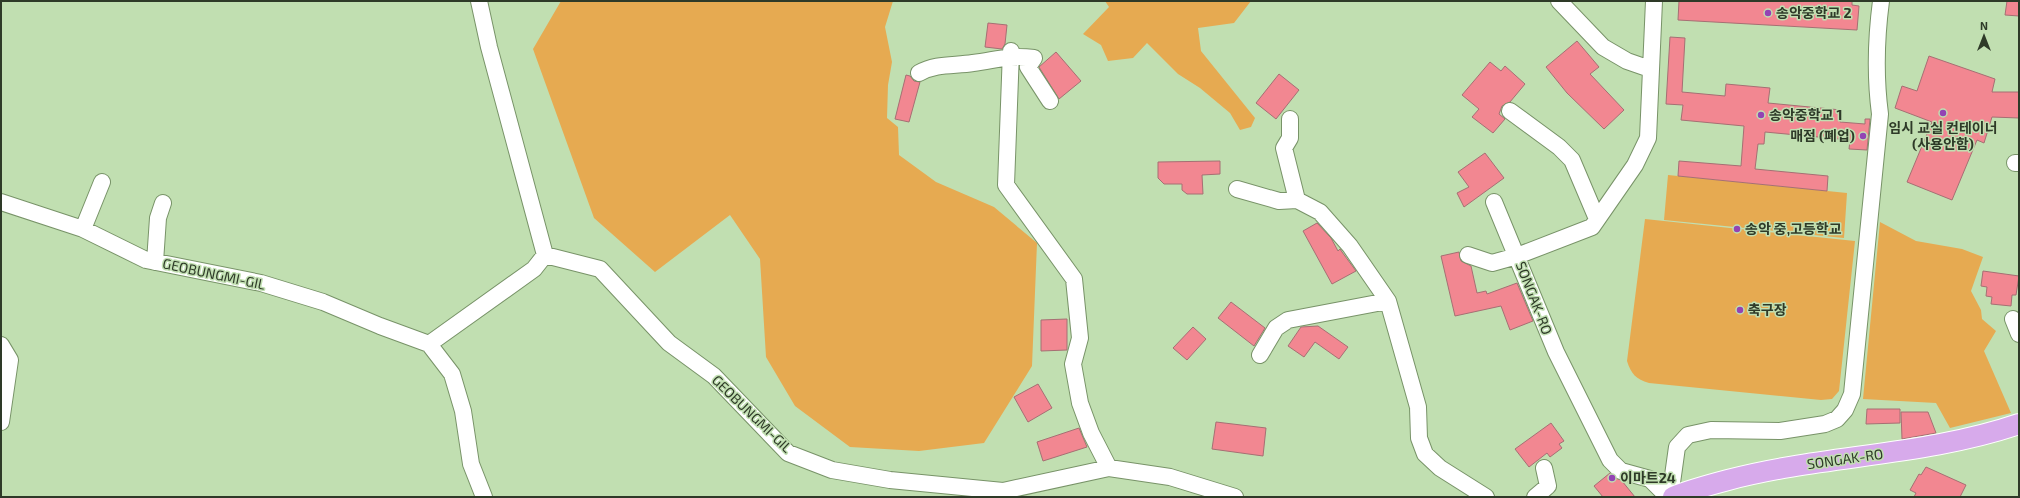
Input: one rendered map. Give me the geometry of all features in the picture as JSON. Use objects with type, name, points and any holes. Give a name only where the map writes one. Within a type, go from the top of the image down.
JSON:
[{"type":"main road","name":"SONGAK-RO","points":[[1670,497],[1755,473],[1952,442],[2019,424]]},
{"type":"main road","points":[[1705,497],[1783,478],[1919,454],[2019,432]]},
{"type":"street","points":[[479,1],[489,47],[545,255],[534,269],[429,344],[452,374],[463,411],[471,464],[484,497]]},
{"type":"street","points":[[1559,1],[1603,47],[1627,61],[1650,69]]},
{"type":"street","name":"SONGAK-RO","points":[[1654,1],[1648,138],[1635,165],[1592,227],[1517,256],[1556,352],[1610,460],[1621,471],[1650,479],[1670,497]]},
{"type":"street","points":[[1670,497],[1677,447],[1688,435],[1711,430],[1780,431],[1825,424],[1837,419],[1845,410],[1852,394],[1880,114],[1876,82],[1878,26],[1881,1]]},
{"type":"street","points":[[919,73],[936,66],[975,63],[1011,54],[1034,58],[1028,67],[1050,101]]},
{"type":"street","points":[[1011,54],[1006,185],[1074,279],[1080,338],[1072,364],[1080,403],[1091,433],[1109,468]]},
{"type":"street","points":[[1510,111],[1559,147],[1572,160],[1597,219]]},
{"type":"street","points":[[1290,119],[1290,138],[1284,148],[1297,200]]},
{"type":"street","points":[[83,229],[102,182]]},
{"type":"street","points":[[1237,190],[1279,201],[1297,200],[1320,212],[1350,246],[1388,301],[1418,407],[1419,438],[1425,454],[1440,468],[1486,497]]},
{"type":"street","name":"GEOBUNGMI-GIL","points":[[1,202],[83,229],[146,260],[261,283],[323,302],[380,326],[429,344]]},
{"type":"street","points":[[1468,255],[1492,263],[1517,256],[1494,202]]},
{"type":"street","points":[[155,262],[158,218],[163,203]]},
{"type":"street","name":"GEOBUNGMI-GIL","points":[[545,255],[600,269],[669,343],[714,376],[788,453],[832,470],[890,480],[1003,490],[1109,468],[1170,477],[1235,497]]},
{"type":"street","points":[[1260,355],[1276,328],[1288,320],[1388,301]]},
{"type":"street","points":[[2013,319],[2019,334]]},
{"type":"street","points":[[1,345],[10,360],[1,422]]},
{"type":"street","points":[[1535,497],[1548,486],[1544,468]]},
{"type":"shaded area","points":[[561,1],[893,1],[885,27],[892,62],[888,85],[887,118],[898,127],[899,155],[936,182],[994,207],[1037,243],[1032,366],[984,443],[919,451],[850,447],[795,406],[766,357],[760,259],[730,215],[655,272],[594,218],[533,49]]},
{"type":"shaded area","points":[[1105,1],[1251,1],[1234,23],[1198,28],[1201,51],[1255,118],[1251,127],[1240,130],[1230,113],[1200,88],[1178,74],[1147,43],[1133,58],[1108,61],[1101,45],[1083,34],[1109,7]]},
{"type":"shaded area","points":[[1668,175],[1847,193],[1844,238],[1664,220]]},
{"type":"shaded area","name":"축구장","points":[[1645,219],[1855,241],[1839,391],[1832,399],[1821,400],[1649,383],[1641,380],[1635,375],[1630,369],[1627,361]]},
{"type":"shaded area","points":[[1880,222],[1916,241],[1962,249],[1983,257],[1971,291],[1981,310],[1982,319],[1996,331],[1984,351],[2011,413],[1950,428],[1936,403],[1863,399]]},
{"type":"building","name":"송악중학교 2","points":[[1679,1],[1852,1],[1852,5],[1859,6],[1857,30],[1678,20]]},
{"type":"building","points":[[2007,1],[2019,1],[2019,16],[2005,15]]},
{"type":"building","points":[[988,23],[1007,25],[1005,44],[1002,49],[985,47]]},
{"type":"building","points":[[1670,37],[1685,38],[1682,92],[1725,96],[1726,84],[1770,88],[1768,103],[1841,110],[1840,122],[1865,124],[1865,119],[1870,119],[1867,150],[1849,149],[1850,140],[1765,132],[1764,144],[1758,144],[1755,169],[1828,176],[1827,191],[1678,176],[1679,161],[1741,166],[1744,126],[1681,120],[1683,105],[1666,104]]},
{"type":"building","points":[[1577,41],[1599,67],[1590,74],[1624,110],[1604,129],[1567,93],[1546,67]]},
{"type":"building","points":[[1056,52],[1081,81],[1059,99],[1039,67]]},
{"type":"building","points":[[1929,56],[1995,79],[1992,92],[2019,92],[2019,118],[1992,117],[1984,143],[1977,140],[1952,200],[1907,182],[1932,122],[1895,108],[1902,86],[1917,91]]},
{"type":"building","points":[[1490,62],[1501,71],[1505,66],[1525,84],[1510,102],[1502,106],[1499,114],[1505,119],[1493,133],[1472,117],[1479,109],[1462,95]]},
{"type":"building","points":[[1279,74],[1299,90],[1276,119],[1256,103]]},
{"type":"building","points":[[906,75],[910,76],[914,81],[920,82],[909,122],[895,119]]},
{"type":"building","points":[[1485,153],[1504,178],[1464,207],[1457,193],[1469,187],[1458,172]]},
{"type":"building","points":[[1220,161],[1220,174],[1202,175],[1203,194],[1187,194],[1182,190],[1182,184],[1164,184],[1158,178],[1158,162]]},
{"type":"building","points":[[1317,223],[1331,238],[1338,251],[1340,249],[1356,271],[1332,284],[1303,231]]},
{"type":"building","points":[[1459,252],[1461,261],[1471,266],[1477,293],[1486,291],[1487,294],[1517,283],[1533,321],[1510,330],[1501,306],[1455,316],[1441,256]]},
{"type":"building","points":[[1983,271],[2019,276],[2016,295],[2012,295],[2011,306],[1991,304],[1992,297],[1986,296],[1987,287],[1981,286]]},
{"type":"building","points":[[1231,302],[1265,328],[1254,346],[1218,318]]},
{"type":"building","points":[[1067,319],[1067,350],[1041,351],[1041,320]]},
{"type":"building","points":[[1318,326],[1348,347],[1339,359],[1315,342],[1304,357],[1288,346],[1301,327]]},
{"type":"building","points":[[1193,327],[1206,339],[1187,360],[1173,348]]},
{"type":"building","points":[[1038,384],[1052,408],[1028,422],[1014,397]]},
{"type":"building","points":[[1867,409],[1900,409],[1900,423],[1866,424]]},
{"type":"building","points":[[1901,412],[1928,412],[1936,433],[1902,439]]},
{"type":"building","points":[[1216,422],[1266,428],[1263,456],[1212,449]]},
{"type":"building","points":[[1551,423],[1564,441],[1559,444],[1562,448],[1550,457],[1547,453],[1529,467],[1515,449]]},
{"type":"building","points":[[1079,428],[1087,447],[1043,461],[1037,442]]},
{"type":"building","points":[[1926,467],[1966,485],[1960,497],[1914,497],[1916,493],[1910,490],[1919,474],[1921,475]]},
{"type":"building","name":"이마트24","points":[[1610,473],[1622,481],[1635,497],[1603,497],[1594,486]]},
{"type":"place","name":"송악중학교 2","points":[[1768,13]]},
{"type":"place","name":"임시 교실 컨테이너 (사용안함)","points":[[1943,113]]},
{"type":"place","name":"송악중학교 1","points":[[1761,115]]},
{"type":"place","name":"매점 (폐업)","points":[[1863,136]]},
{"type":"place","name":"송악 중,고등학교","points":[[1737,229]]},
{"type":"place","name":"축구장","points":[[1740,310]]},
{"type":"place","name":"이마트24","points":[[1612,478]]}]
